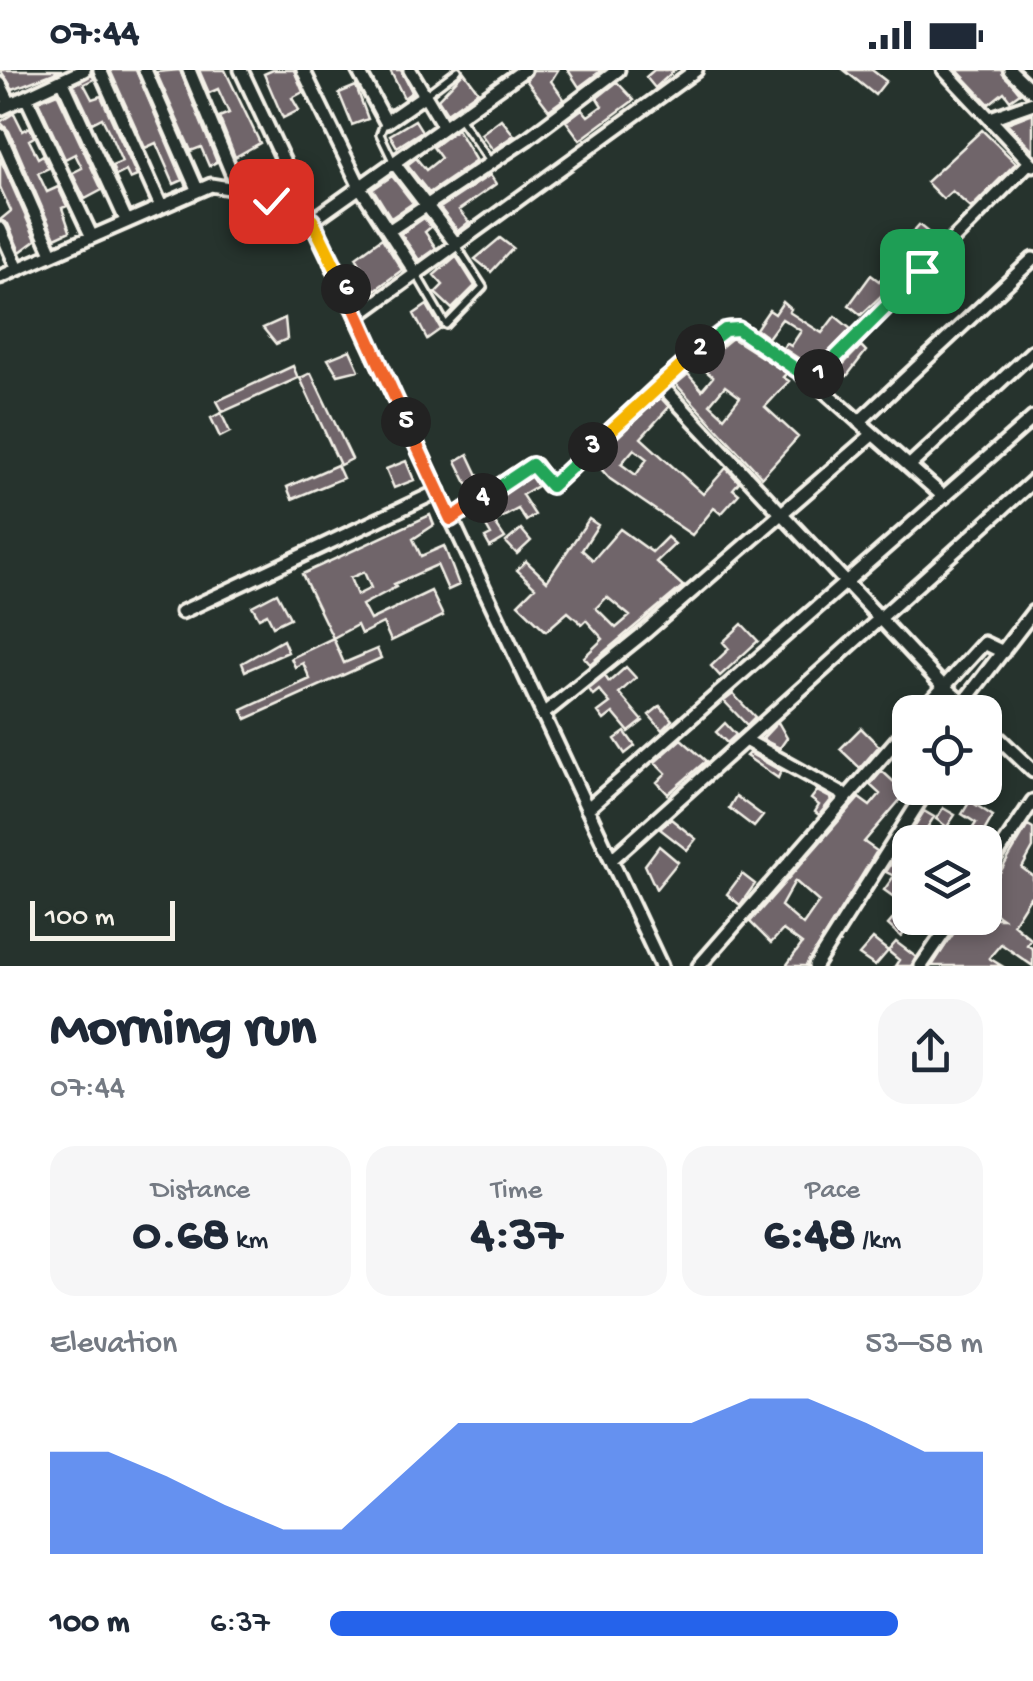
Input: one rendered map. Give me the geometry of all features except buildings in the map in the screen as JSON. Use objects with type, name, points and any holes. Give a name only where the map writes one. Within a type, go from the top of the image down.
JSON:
[{"type":"street","points":[[42,70],[50,86]]},
{"type":"street","points":[[0,84],[5,107],[84,70]]},
{"type":"street","points":[[100,70],[160,204]]},
{"type":"street","points":[[145,70],[198,188]]},
{"type":"street","points":[[189,70],[238,188]]},
{"type":"street","points":[[241,70],[359,314],[661,966]]},
{"type":"street","points":[[303,70],[360,186],[417,275]]},
{"type":"street","points":[[358,70],[386,122],[425,96]]},
{"type":"street","points":[[410,70],[444,126]]},
{"type":"street","points":[[390,230],[491,163],[618,70]]},
{"type":"street","points":[[359,314],[696,70]]},
{"type":"street","points":[[813,381],[1031,164],[947,71]]},
{"type":"street","points":[[1012,71],[1033,92]]},
{"type":"street","points":[[312,220],[515,73]]},
{"type":"street","points":[[62,80],[126,220]]},
{"type":"street","points":[[26,97],[91,235]]},
{"type":"street","points":[[991,118],[1033,104]]},
{"type":"street","points":[[0,135],[52,253]]},
{"type":"street","points":[[394,163],[456,244]]},
{"type":"street","points":[[0,276],[160,204],[212,185],[238,188],[312,220]]},
{"type":"street","points":[[0,229],[18,268]]},
{"type":"street","points":[[859,422],[1033,259]]},
{"type":"street","points":[[451,519],[528,466],[535,466],[548,486],[556,482],[660,384],[729,328],[738,329],[813,381],[944,497]]},
{"type":"street","points":[[909,466],[1033,351]]},
{"type":"street","points":[[660,384],[952,695]]},
{"type":"street","points":[[588,810],[1033,418]]},
{"type":"street","points":[[542,714],[873,434]]},
{"type":"street","points":[[612,859],[1033,481]]},
{"type":"street","points":[[182,612],[439,491]]},
{"type":"street","points":[[976,695],[1033,612]]},
{"type":"street","points":[[937,695],[984,644],[1002,652]]},
{"type":"street","points":[[745,740],[846,796]]},
{"type":"street","points":[[1002,741],[1033,771]]},
{"type":"street","points":[[699,966],[892,745]]},
{"type":"street","points":[[1002,846],[1033,800]]},
{"type":"street","points":[[815,966],[917,805]]},
{"type":"street","points":[[922,966],[943,935]]},
{"type":"lane","points":[[425,96],[458,70]]},
{"type":"lane","points":[[458,117],[491,163]]},
{"type":"lane","points":[[386,122],[380,134],[394,163]]},
{"type":"lane","points":[[417,275],[446,325],[483,287],[456,244]]},
{"type":"route","points":[[271,201],[312,220],[451,519],[528,466],[535,466],[551,486],[660,384],[729,328],[738,329],[813,381],[922,271]]}]
